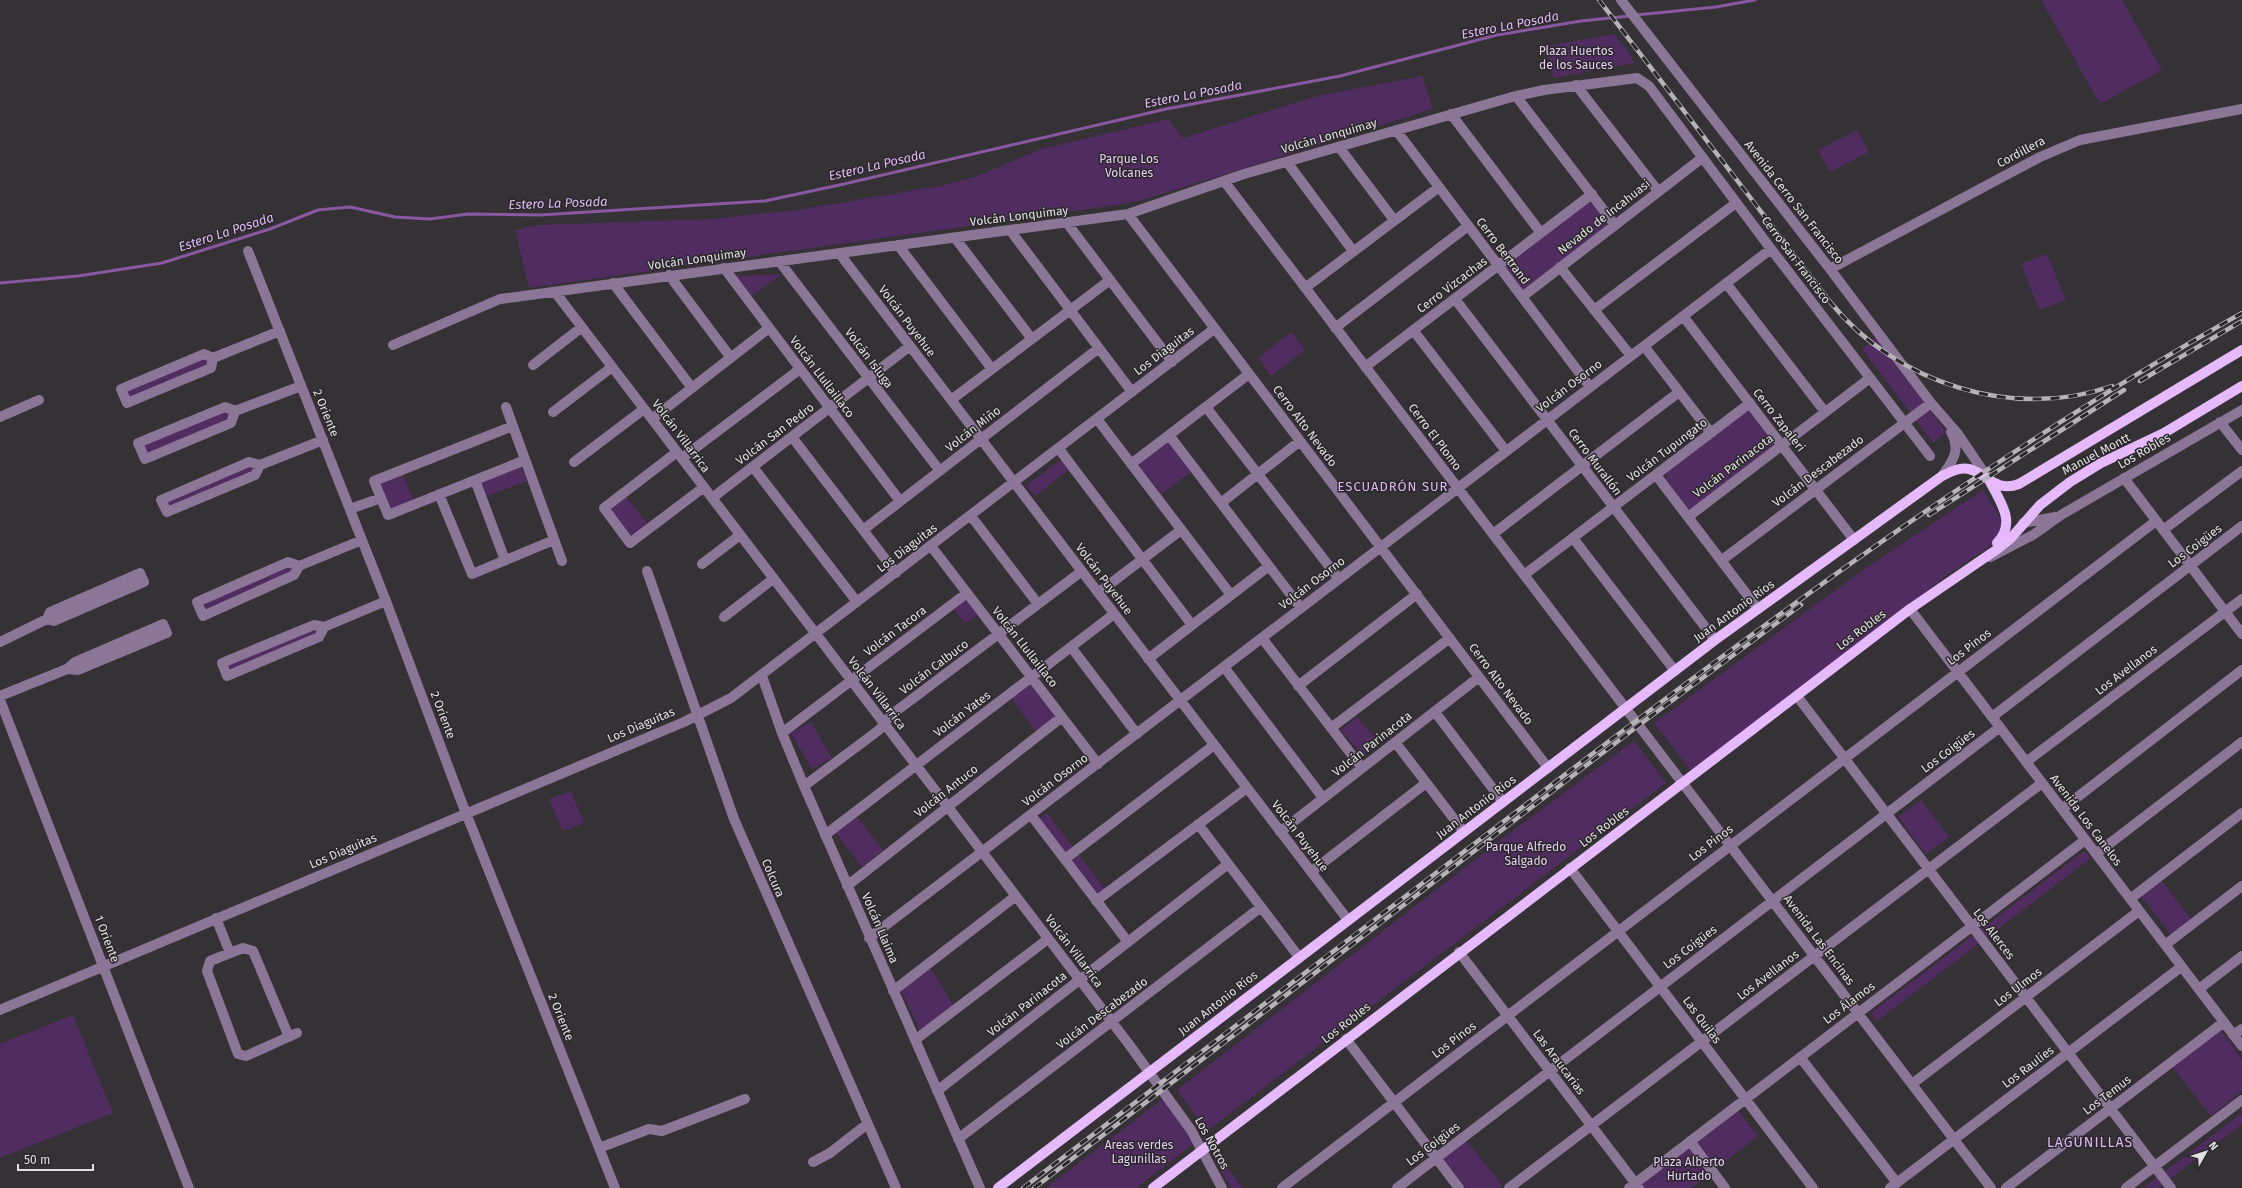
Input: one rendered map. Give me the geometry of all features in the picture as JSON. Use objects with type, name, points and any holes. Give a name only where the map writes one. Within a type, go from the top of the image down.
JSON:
[{"type":"main road","name":"Manuel Montt","points":[[1979,474],[2004,486],[2019,484],[2242,350]]},
{"type":"main road","name":"Manuel Montt","points":[[1977,562],[2010,538],[2048,498],[2075,479],[2111,458],[2159,435],[2242,386]]},
{"type":"main road","name":"Juan Antonio Ríos","points":[[998,1188],[1715,640],[1942,476],[1962,469],[1970,469],[1979,474]]},
{"type":"main road","points":[[1977,562],[2006,533],[2007,524],[2004,510],[1989,480]]},
{"type":"main road","points":[[2004,510],[2013,519],[2023,523]]},
{"type":"main road","name":"Los Robles","points":[[1153,1188],[1459,952],[1684,783],[1910,609],[1977,562]]},
{"type":"street","name":"Avenida Cerro San Francisco","points":[[1624,3],[1830,269],[1945,421]]},
{"type":"street","name":"Volcán Lonquimay","points":[[393,345],[500,299],[1128,214],[1224,181],[1516,96],[1631,78],[1642,80]]},
{"type":"street","name":"Cerro San Francisco","points":[[1642,80],[1649,86],[1770,249],[1930,456]]},
{"type":"street","points":[[1576,86],[1658,192]]},
{"type":"street","points":[[1516,96],[1615,225]]},
{"type":"street","name":"Cordillera","points":[[1830,269],[2057,148],[2080,140],[2242,109]]},
{"type":"street","points":[[1451,114],[1541,233]]},
{"type":"street","name":"Cerro Bertrand","points":[[1396,130],[1590,387]]},
{"type":"street","points":[[1339,147],[1394,220]]},
{"type":"street","name":"Nevado de Incahuasi","points":[[1522,297],[1702,158]]},
{"type":"street","points":[[1287,162],[1353,251]]},
{"type":"street","name":"Cerro El Plomo","points":[[1224,181],[1626,708]]},
{"type":"street","points":[[1305,288],[1438,187]]},
{"type":"street","name":"Cerro Vizcachas","points":[[1365,367],[1592,194]]},
{"type":"street","points":[[1594,310],[1736,203]]},
{"type":"street","name":"Cerro Alto Nevado","points":[[1128,214],[1548,768]]},
{"type":"street","points":[[1067,223],[1172,362]]},
{"type":"street","points":[[1335,328],[1468,226]]},
{"type":"street","points":[[1010,230],[1132,392]]},
{"type":"street","points":[[955,238],[1032,339]]},
{"type":"street","points":[[898,245],[992,369]]},
{"type":"street","name":"Volcán Osorno","points":[[870,938],[1770,249]]},
{"type":"street","name":"2 Oriente","points":[[248,251],[615,1188]]},
{"type":"street","name":"Volcán Puyehue","points":[[839,253],[1348,920]]},
{"type":"street","name":"Volcán Isluga","points":[[779,261],[940,471]]},
{"type":"street","points":[[1560,267],[1631,356]]},
{"type":"street","name":"Volcán Llullaillaco","points":[[724,268],[900,502]]},
{"type":"street","points":[[669,275],[731,358]]},
{"type":"street","points":[[951,400],[1110,280]]},
{"type":"street","points":[[614,283],[692,388]]},
{"type":"street","points":[[1726,283],[1825,412]]},
{"type":"street","name":"Volcán Villarrica","points":[[555,292],[1112,1022],[1178,1111]]},
{"type":"street","name":"Cerro Murallón","points":[[1455,298],[1715,640]]},
{"type":"street","name":"Cerro Zapaleri","points":[[1683,316],[1854,540]]},
{"type":"street","points":[[533,365],[582,327]]},
{"type":"street","points":[[652,419],[769,328]]},
{"type":"street","name":"Los Diaguitas","points":[[0,1010],[467,813],[696,715],[731,698],[762,676],[1214,329]]},
{"type":"street","points":[[1413,330],[1506,451]]},
{"type":"street","points":[[213,358],[211,368],[127,403],[121,389],[204,354],[213,358],[280,331]]},
{"type":"street","name":"Volcán San Pedro","points":[[712,498],[910,346]]},
{"type":"street","points":[[1644,346],[1711,433]]},
{"type":"street","name":"Volcán Miño","points":[[863,530],[1099,348]]},
{"type":"street","points":[[553,412],[612,367]]},
{"type":"street","points":[[704,487],[630,543],[604,508],[800,369]]},
{"type":"street","points":[[1131,464],[1248,374]]},
{"type":"street","name":"Volcán Parinacota","points":[[1688,516],[1870,378]]},
{"type":"street","points":[[235,411],[231,423],[145,459],[138,443],[225,407],[235,411],[301,386]]},
{"type":"street","points":[[1493,534],[1679,392]]},
{"type":"street","points":[[0,417],[39,400]]},
{"type":"street","name":"Volcán Tupungato","points":[[1524,575],[1750,403]]},
{"type":"street","name":"Volcán Descabezado","points":[[1722,560],[1931,403]]},
{"type":"street","points":[[506,406],[562,561]]},
{"type":"street","points":[[1206,407],[1338,579]]},
{"type":"street","points":[[574,462],[644,409]]},
{"type":"street","name":"Los Robles","points":[[1977,562],[2007,550],[2061,515],[2242,410]]},
{"type":"street","points":[[1097,419],[1231,595]]},
{"type":"street","points":[[1945,421],[1958,434],[1989,480]]},
{"type":"street","points":[[1942,476],[1953,461],[1956,450],[1956,442],[1945,421]]},
{"type":"street","points":[[2220,422],[2242,450]]},
{"type":"street","points":[[512,426],[374,481],[388,515],[525,460]]},
{"type":"street","points":[[1169,435],[1300,608]]},
{"type":"street","points":[[792,437],[896,573]]},
{"type":"street","points":[[260,466],[249,462],[162,500],[167,512],[255,475],[260,466],[323,440]]},
{"type":"street","points":[[1220,503],[1300,441]]},
{"type":"street","points":[[1059,448],[1192,625]]},
{"type":"street","points":[[753,467],[857,602]]},
{"type":"street","points":[[2163,530],[2242,471]]},
{"type":"street","points":[[1656,474],[1758,609]]},
{"type":"street","points":[[2124,478],[2242,634]]},
{"type":"street","points":[[475,480],[505,560]]},
{"type":"street","points":[[440,494],[472,574],[554,540]]},
{"type":"street","points":[[350,509],[381,498]]},
{"type":"street","name":"Los Robles","points":[[2023,523],[2035,522],[2061,515]]},
{"type":"street","points":[[971,516],[1038,604]]},
{"type":"street","name":"Los Pinos","points":[[1282,1188],[2156,521]]},
{"type":"street","name":"Los Coigües","points":[[1992,717],[2242,526]]},
{"type":"street","points":[[1098,593],[1181,530]]},
{"type":"street","points":[[702,564],[740,535]]},
{"type":"street","points":[[1573,538],[1675,671]]},
{"type":"street","points":[[299,566],[288,562],[197,602],[203,616],[294,576],[299,566],[362,540]]},
{"type":"street","name":"Volcán Llullaillaco","points":[[931,546],[1098,764]]},
{"type":"street","points":[[1148,658],[1268,566]]},
{"type":"street","name":"Colcura","points":[[646,571],[734,819],[866,1124],[896,1188]]},
{"type":"street","name":"Volcán Calbuco","points":[[804,786],[879,730],[891,715],[1082,571]]},
{"type":"street","points":[[0,642],[47,619],[50,612],[140,573],[144,582],[54,621],[47,619]]},
{"type":"street","points":[[724,617],[773,579]]},
{"type":"street","name":"Volcán Tacora","points":[[782,733],[967,593]]},
{"type":"street","points":[[1298,686],[1417,594]]},
{"type":"street","name":"Los Avellanos","points":[[2026,762],[2242,599]]},
{"type":"street","points":[[324,627],[319,637],[227,676],[222,663],[314,625],[324,627],[386,601]]},
{"type":"street","name":"Avenida Los Canelos","points":[[1910,609],[2242,1046]]},
{"type":"street","name":"Volcán Yates","points":[[825,835],[1114,614]]},
{"type":"street","points":[[0,696],[67,669],[74,662],[163,624],[167,633],[78,670],[67,669]]},
{"type":"street","points":[[1262,638],[1362,768]]},
{"type":"street","points":[[1331,728],[1450,638]]},
{"type":"street","points":[[1071,647],[1137,734]]},
{"type":"street","points":[[1224,667],[1323,798]]},
{"type":"street","points":[[2062,808],[2242,670]]},
{"type":"street","name":"Volcán Llaima","points":[[762,676],[782,733],[804,786],[980,1188]]},
{"type":"street","name":"Volcán Parinacota","points":[[1280,832],[1479,677]]},
{"type":"street","name":"Los Alerces","points":[[1797,696],[2170,1188]]},
{"type":"street","name":"1 Oriente","points":[[0,700],[189,1188]]},
{"type":"street","name":"Avenida Las Encinas","points":[[1626,708],[1991,1188]]},
{"type":"street","points":[[1435,712],[1503,802]]},
{"type":"street","name":"Volcán Antuco","points":[[847,886],[1062,717]]},
{"type":"street","name":"Los Coigües","points":[[1397,1188],[2000,727]]},
{"type":"street","points":[[1395,742],[1464,832]]},
{"type":"street","points":[[2096,854],[2242,742]]},
{"type":"street","points":[[1065,859],[1214,746]]},
{"type":"street","points":[[1311,872],[1426,783]]},
{"type":"street","name":"Los Avellanos","points":[[1509,1188],[2042,783]]},
{"type":"street","points":[[1096,901],[1246,788]]},
{"type":"street","points":[[2130,899],[2242,814]]},
{"type":"street","points":[[1031,815],[1128,942]]},
{"type":"street","points":[[1198,824],[1299,957]]},
{"type":"street","name":"Los Álamos","points":[[1634,1186],[1690,1141],[2085,840]]},
{"type":"street","name":"Volcán Parinacota","points":[[937,1091],[1228,864]]},
{"type":"street","name":"Las Quilas","points":[[1570,868],[1813,1188]]},
{"type":"street","points":[[2165,945],[2242,886]]},
{"type":"street","points":[[893,991],[1016,896]]},
{"type":"street","name":"Volcán Descabezado","points":[[958,1139],[1261,907]]},
{"type":"street","name":"Los Ulmos","points":[[1912,1084],[2139,911]]},
{"type":"street","points":[[216,918],[230,953]]},
{"type":"street","points":[[915,1040],[1048,939]]},
{"type":"street","points":[[243,948],[253,951],[293,1035],[246,1056],[236,1052],[206,971],[210,961],[230,953],[243,948]]},
{"type":"street","name":"Las Araucarias","points":[[1459,952],[1550,1071],[1634,1186]]},
{"type":"street","points":[[2199,989],[2242,956]]},
{"type":"street","name":"Los Raulíes","points":[[1893,1185],[2182,967]]},
{"type":"street","name":"Los Temus","points":[[2006,1188],[2224,1022]]},
{"type":"street","points":[[2234,1035],[2242,1029]]},
{"type":"street","points":[[1346,1039],[1459,1188]]},
{"type":"street","points":[[1800,1057],[1893,1185]]},
{"type":"street","points":[[599,1148],[649,1129],[662,1131],[745,1099]]},
{"type":"street","points":[[2126,1188],[2242,1100]]},
{"type":"street","name":"Los Notros","points":[[1178,1111],[1202,1150],[1222,1188]]},
{"type":"street","points":[[813,1162],[830,1153],[866,1124]]},
{"type":"street","points":[[1690,1141],[1725,1188]]},
{"type":"green space","points":[[2041,0],[2122,0],[2162,70],[2100,104]]},
{"type":"green space","name":"Plaza Huertos de los Sauces","points":[[1614,34],[1629,52],[1634,63],[1553,78],[1547,46]]},
{"type":"green space","name":"Parque Los Volcanes","points":[[1422,76],[1433,109],[1139,201],[1110,206],[529,288],[515,230],[538,225],[710,219],[797,210],[939,186],[972,178],[1041,149],[1168,119],[1183,138],[1317,96]]},
{"type":"green space","points":[[1857,130],[1869,152],[1830,172],[1818,150]]},
{"type":"green space","points":[[1587,203],[1593,204],[1606,221],[1606,226],[1525,289],[1520,289],[1504,269],[1505,265]]},
{"type":"green space","points":[[2047,254],[2066,300],[2039,310],[2021,264]]},
{"type":"green space","points":[[782,274],[751,297],[735,276]]},
{"type":"green space","points":[[1291,332],[1305,350],[1271,376],[1258,358]]},
{"type":"green space","points":[[1876,338],[1946,432],[1933,443],[1862,349]]},
{"type":"green space","points":[[204,354],[211,368],[127,403],[121,389]]},
{"type":"green space","points":[[225,407],[231,423],[145,459],[138,443]]},
{"type":"green space","points":[[1746,410],[1751,410],[1774,441],[1773,446],[1693,509],[1687,508],[1666,480],[1667,472]]},
{"type":"green space","points":[[1164,442],[1173,443],[1193,470],[1162,494],[1140,466],[1141,459]]},
{"type":"green space","points":[[1063,458],[1071,468],[1035,496],[1027,485]]},
{"type":"green space","points":[[249,462],[255,475],[167,512],[161,500]]},
{"type":"green space","points":[[521,467],[527,481],[484,497],[479,483]]},
{"type":"green space","points":[[403,475],[414,502],[391,511],[380,484]]},
{"type":"green space","points":[[1983,490],[1997,512],[2004,530],[1999,540],[1945,576],[1915,602],[1691,771],[1654,723],[1866,568]]},
{"type":"green space","points":[[625,495],[649,526],[631,539],[608,509]]},
{"type":"green space","points":[[288,562],[294,575],[203,616],[197,602]]},
{"type":"green space","points":[[965,597],[978,614],[965,624],[952,607]]},
{"type":"green space","points":[[314,625],[319,637],[227,676],[222,663]]},
{"type":"green space","points":[[1030,684],[1034,685],[1055,714],[1054,718],[1036,732],[1011,698]]},
{"type":"green space","points":[[1357,717],[1379,743],[1363,756],[1341,730]]},
{"type":"green space","points":[[811,722],[832,758],[812,769],[791,733]]},
{"type":"green space","name":"Parque Alfredo Salgado","points":[[1634,741],[1666,783],[1207,1131],[1177,1090],[1511,832]]},
{"type":"green space","points":[[571,791],[584,823],[562,831],[549,799]]},
{"type":"green space","points":[[1921,800],[1949,837],[1926,854],[1898,817]]},
{"type":"green space","points":[[1047,813],[1105,889],[1098,895],[1039,818]]},
{"type":"green space","points":[[857,817],[883,850],[862,867],[836,833]]},
{"type":"green space","points":[[2084,851],[2091,858],[1877,1021],[1871,1013]]},
{"type":"green space","points":[[2161,880],[2192,920],[2172,936],[2141,896]]},
{"type":"green space","points":[[929,966],[954,1006],[924,1030],[919,1029],[900,987]]},
{"type":"green space","points":[[73,1015],[113,1113],[0,1158],[0,1044]]},
{"type":"green space","points":[[2221,1031],[2242,1059],[2242,1091],[2211,1116],[2172,1067]]},
{"type":"green space","name":"Areas verdes Lagunillas","points":[[1163,1099],[1189,1132],[1193,1144],[1136,1188],[1046,1188]]},
{"type":"green space","name":"Plaza Alberto Hurtado","points":[[1738,1110],[1758,1136],[1691,1188],[1637,1188]]},
{"type":"green space","points":[[2242,1113],[2242,1124],[2158,1188],[2143,1188]]},
{"type":"green space","points":[[1465,1139],[1502,1185],[1498,1188],[1466,1188],[1443,1158]]},
{"type":"green space","points":[[1216,1152],[1243,1188],[1231,1188],[1213,1156]]},
{"type":"waterway","name":"Estero La Posada","points":[[1636,15],[1716,7],[1755,0]]},
{"type":"waterway","name":"Estero La Posada","points":[[0,283],[78,276],[162,263],[270,229],[318,210],[350,207],[395,217],[430,219],[468,214],[540,215],[765,201],[1166,109],[1340,76],[1497,35],[1581,21],[1630,16]]},
{"type":"railway","points":[[1599,0],[1831,303],[1858,331],[1888,355],[1922,374],[1959,388],[1997,396],[2035,399],[2074,396],[2112,386]]},
{"type":"railway","points":[[1023,1188],[1619,734],[1791,606],[1967,483],[2057,424],[2149,367],[2242,313]]},
{"type":"railway","points":[[2140,381],[2242,321]]},
{"type":"railway","points":[[1929,515],[2124,390]]},
{"type":"railway","points":[[1034,1188],[1639,725],[1801,605]]},
{"type":"district","name":"ESCUADRÓN SUR","points":[[1393,486]]},
{"type":"district","name":"LAGUNILLAS","points":[[2090,1142]]}]
